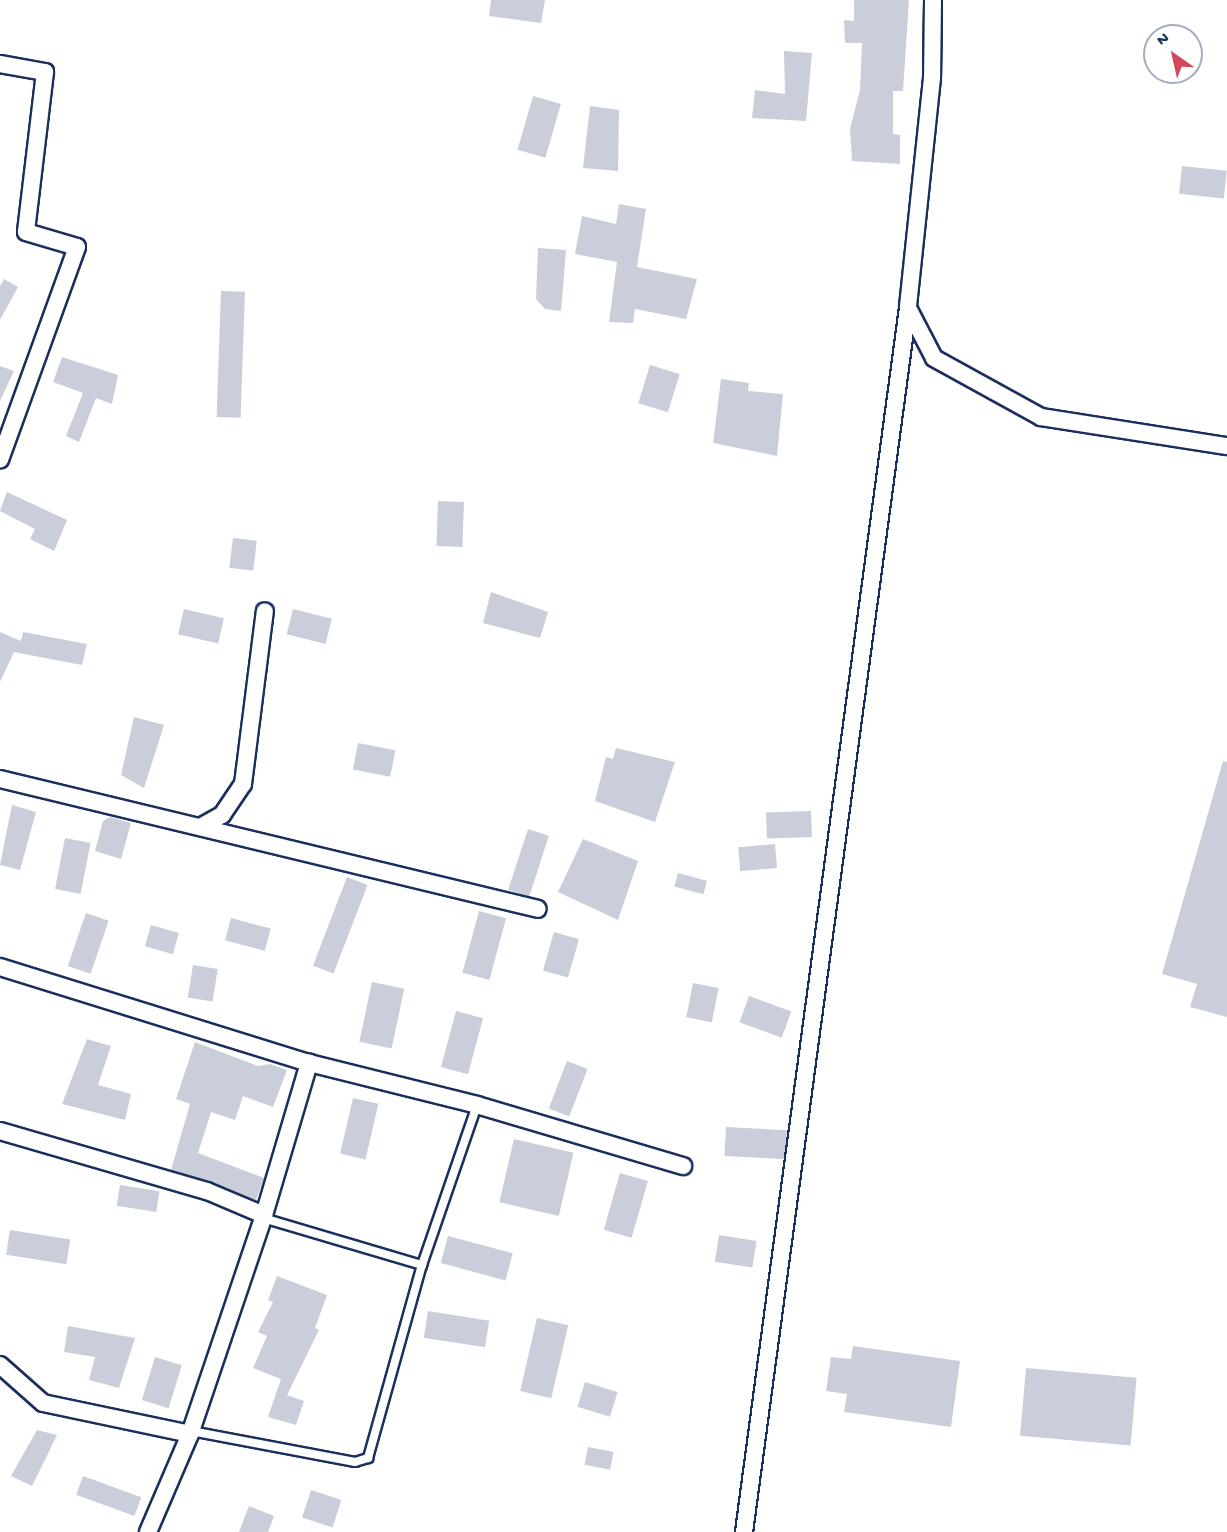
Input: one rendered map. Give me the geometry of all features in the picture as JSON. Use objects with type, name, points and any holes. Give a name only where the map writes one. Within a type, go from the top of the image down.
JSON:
[{"type":"street","points":[[744,1532],[908,308],[932,78],[933,0]]},
{"type":"street","points":[[0,64],[45,72],[26,232],[77,246],[0,460]]},
{"type":"street","points":[[908,308],[934,358],[1041,417],[1227,446]]},
{"type":"street","points":[[202,826],[222,815],[243,784],[264,611]]},
{"type":"street","points":[[0,778],[538,909]]},
{"type":"street","points":[[0,967],[309,1064],[477,1105],[683,1166]]},
{"type":"street","points":[[148,1532],[190,1433],[264,1216],[309,1064]]},
{"type":"street","points":[[0,1131],[207,1191],[264,1216]]},
{"type":"street","points":[[0,1365],[43,1404],[190,1433]]},
{"type":"lane","points":[[190,1433],[363,1461],[414,1309],[422,1265],[477,1105]]},
{"type":"lane","points":[[264,1216],[422,1265]]},
{"type":"building","points":[[491,0],[545,0],[541,23],[489,16]]},
{"type":"building","points":[[854,0],[909,0],[903,91],[893,91],[893,134],[900,135],[900,164],[852,161],[850,129],[860,90],[862,43],[845,43],[844,20],[854,21]]},
{"type":"building","points":[[784,51],[812,53],[806,121],[752,118],[755,90],[785,94]]},
{"type":"building","points":[[533,96],[561,104],[545,158],[518,150]]},
{"type":"building","points":[[590,106],[619,110],[618,171],[583,168]]},
{"type":"building","points":[[1182,166],[1227,171],[1224,199],[1179,194]]},
{"type":"building","points":[[619,204],[646,209],[637,267],[697,279],[686,319],[635,309],[633,323],[609,322],[617,262],[575,254],[582,216],[616,224]]},
{"type":"building","points":[[538,248],[566,250],[561,311],[545,309],[536,299]]},
{"type":"building","points":[[4,279],[18,287],[0,320],[0,286]]},
{"type":"building","points":[[221,291],[245,292],[241,418],[217,417]]},
{"type":"building","points":[[62,357],[118,375],[112,404],[96,398],[79,442],[66,436],[83,393],[53,382]]},
{"type":"building","points":[[650,365],[680,374],[668,412],[638,403]]},
{"type":"building","points":[[0,366],[14,371],[0,401]]},
{"type":"building","points":[[721,379],[749,383],[748,391],[783,394],[777,456],[713,443]]},
{"type":"building","points":[[7,492],[67,520],[54,551],[30,539],[35,529],[0,511]]},
{"type":"building","points":[[438,501],[464,502],[462,547],[436,546]]},
{"type":"building","points":[[233,538],[257,541],[253,571],[229,568]]},
{"type":"building","points":[[491,592],[548,612],[540,638],[483,623]]},
{"type":"building","points":[[184,609],[224,618],[218,644],[178,634]]},
{"type":"building","points":[[293,609],[332,619],[326,644],[287,634]]},
{"type":"building","points":[[0,632],[21,641],[23,632],[87,644],[82,665],[14,652],[0,682]]},
{"type":"building","points":[[134,717],[164,725],[144,788],[121,775]]},
{"type":"building","points":[[358,743],[395,750],[390,777],[353,770]]},
{"type":"building","points":[[616,748],[675,762],[655,822],[595,801],[606,757],[613,759]]},
{"type":"building","points":[[1223,761],[1227,762],[1227,1017],[1190,1007],[1197,984],[1162,974]]},
{"type":"building","points":[[12,805],[36,812],[20,870],[0,865]]},
{"type":"building","points":[[811,811],[812,837],[767,839],[766,813]]},
{"type":"building","points":[[110,817],[131,823],[121,859],[95,851],[103,821]]},
{"type":"building","points":[[528,829],[549,836],[529,897],[508,890]]},
{"type":"building","points":[[65,838],[91,843],[81,894],[55,889]]},
{"type":"building","points":[[583,839],[638,861],[618,920],[558,892]]},
{"type":"building","points":[[775,844],[777,868],[740,871],[738,847]]},
{"type":"building","points":[[678,873],[707,881],[703,894],[674,887]]},
{"type":"building","points":[[347,877],[368,885],[333,974],[313,966]]},
{"type":"building","points":[[479,911],[506,918],[489,980],[462,973]]},
{"type":"building","points":[[86,913],[109,921],[90,974],[68,966]]},
{"type":"building","points":[[231,918],[271,929],[265,951],[225,940]]},
{"type":"building","points":[[151,925],[179,933],[173,954],[145,946]]},
{"type":"building","points":[[554,932],[579,939],[568,978],[543,970]]},
{"type":"building","points":[[193,965],[218,969],[213,1002],[188,998]]},
{"type":"building","points":[[372,982],[404,989],[392,1049],[359,1042]]},
{"type":"building","points":[[693,983],[719,988],[712,1022],[686,1017]]},
{"type":"building","points":[[749,996],[791,1011],[782,1038],[739,1022]]},
{"type":"building","points":[[456,1011],[483,1018],[468,1074],[441,1067]]},
{"type":"building","points":[[87,1039],[111,1046],[98,1085],[131,1094],[125,1120],[62,1104]]},
{"type":"building","points":[[195,1042],[258,1066],[270,1064],[287,1070],[273,1107],[243,1096],[235,1120],[211,1112],[198,1153],[264,1178],[256,1200],[171,1170],[190,1104],[176,1099]]},
{"type":"building","points":[[567,1061],[588,1069],[569,1116],[549,1109]]},
{"type":"building","points":[[353,1098],[378,1104],[366,1159],[340,1154]]},
{"type":"building","points":[[726,1127],[787,1130],[785,1159],[724,1156]]},
{"type":"building","points":[[514,1139],[573,1153],[559,1216],[499,1202]]},
{"type":"building","points":[[620,1173],[648,1181],[632,1238],[604,1230]]},
{"type":"building","points":[[120,1185],[160,1191],[156,1212],[117,1206]]},
{"type":"building","points":[[10,1230],[70,1240],[66,1264],[6,1255]]},
{"type":"building","points":[[719,1235],[757,1241],[752,1268],[715,1262]]},
{"type":"building","points":[[448,1236],[513,1253],[505,1280],[441,1263]]},
{"type":"building","points":[[277,1276],[327,1295],[315,1328],[319,1330],[287,1395],[304,1401],[296,1425],[268,1417],[281,1379],[253,1368],[267,1336],[258,1332],[273,1302],[268,1300]]},
{"type":"building","points":[[428,1311],[489,1321],[485,1347],[424,1338]]},
{"type":"building","points":[[537,1318],[568,1325],[551,1398],[520,1391]]},
{"type":"building","points":[[68,1326],[135,1338],[119,1388],[89,1380],[95,1357],[64,1352]]},
{"type":"building","points":[[853,1346],[960,1361],[951,1427],[844,1412],[847,1394],[826,1391],[831,1357],[851,1359]]},
{"type":"building","points":[[155,1357],[182,1365],[169,1408],[142,1400]]},
{"type":"building","points":[[1026,1368],[1137,1378],[1131,1445],[1020,1436]]},
{"type":"building","points":[[585,1382],[618,1392],[610,1417],[577,1407]]},
{"type":"building","points":[[37,1430],[57,1435],[32,1486],[11,1476]]},
{"type":"building","points":[[588,1447],[614,1452],[610,1470],[585,1465]]},
{"type":"building","points":[[83,1476],[141,1497],[134,1516],[76,1495]]},
{"type":"building","points":[[311,1490],[341,1500],[332,1527],[302,1518]]},
{"type":"building","points":[[249,1506],[274,1516],[268,1532],[239,1532]]}]
